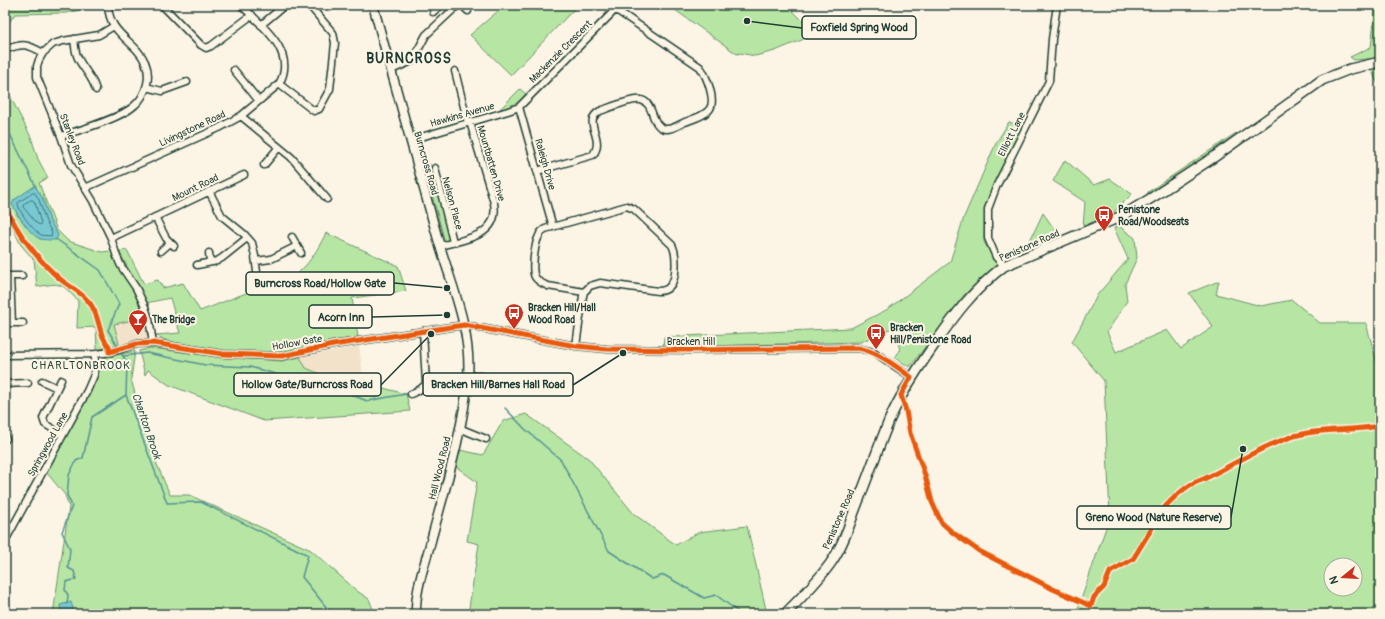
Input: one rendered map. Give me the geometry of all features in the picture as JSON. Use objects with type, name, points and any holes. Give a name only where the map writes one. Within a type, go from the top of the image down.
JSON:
[{"type":"highway","name":"Penistone Road","points":[[785,614],[830,564],[844,539],[890,420],[912,377],[948,326],[975,291],[987,279],[1004,266],[1122,216],[1214,157],[1322,80],[1350,69],[1380,62]]},
{"type":"main road","name":"Burncross Road","points":[[373,5],[440,246],[464,325]]},
{"type":"main road","name":"Hall Wood Road","points":[[416,614],[419,588],[448,476],[459,428],[468,375],[464,325]]},
{"type":"street","points":[[61,136],[96,124],[131,108],[139,101],[146,87],[148,74],[146,62],[114,26],[109,16],[108,5]]},
{"type":"street","points":[[241,5],[278,44],[282,55],[283,74],[279,84],[241,116]]},
{"type":"street","points":[[261,25],[285,5]]},
{"type":"street","points":[[279,84],[314,111],[319,110],[329,91],[336,43],[335,37],[309,5]]},
{"type":"street","points":[[391,70],[412,61],[426,36],[458,5]]},
{"type":"street","points":[[462,5],[468,11]]},
{"type":"street","points":[[537,171],[593,155],[598,144],[592,121],[596,114],[600,111],[639,99],[646,103],[656,124],[659,127],[668,129],[701,115],[711,107],[712,103],[707,77],[700,67],[609,5]]},
{"type":"street","name":"Elliott Lane","points":[[1004,266],[996,257],[988,238],[988,209],[997,185],[1049,81],[1052,39],[1057,5]]},
{"type":"street","points":[[164,6],[200,46],[206,48],[211,46],[252,15]]},
{"type":"street","points":[[433,12],[439,6]]},
{"type":"street","name":"Mackenzie Crescent","points":[[519,106],[616,9]]},
{"type":"street","points":[[7,49],[20,45],[26,45],[32,46],[43,53],[53,44],[99,35],[114,26]]},
{"type":"street","points":[[74,39],[76,54],[97,85]]},
{"type":"street","name":"Stanley Road","points":[[43,53],[37,66],[37,77],[71,165],[85,188],[111,238],[121,266],[136,288],[145,307],[149,319],[153,343]]},
{"type":"street","points":[[234,70],[238,80],[259,101]]},
{"type":"street","name":"Mountbatten Drive","points":[[440,246],[476,237],[482,234],[491,224],[495,210],[455,71]]},
{"type":"street","points":[[146,87],[162,91],[187,82]]},
{"type":"street","name":"Hawkins Avenue","points":[[411,140],[508,112],[519,106]]},
{"type":"street","name":"Raleigh Drive","points":[[519,106],[553,227]]},
{"type":"street","name":"Livingstone Road","points":[[85,188],[219,128],[241,116],[291,157],[327,199]]},
{"type":"street","points":[[264,165],[279,147]]},
{"type":"street","name":"Nelson Place","points":[[435,168],[453,242]]},
{"type":"street","name":"Mount Road","points":[[111,238],[244,175]]},
{"type":"street","points":[[209,191],[222,216],[252,243],[257,272]]},
{"type":"street","points":[[576,346],[581,304],[584,292],[590,286],[600,283],[658,291],[667,289],[673,282],[676,259],[675,249],[634,209],[627,206],[553,227],[541,232],[538,238],[533,269],[536,279],[543,284],[584,292]]},
{"type":"street","points":[[155,217],[162,232],[172,244],[161,251]]},
{"type":"street","points":[[292,237],[301,253]]},
{"type":"street","points":[[197,265],[222,258],[247,238]]},
{"type":"street","points":[[256,261],[271,259],[296,246]]},
{"type":"street","points":[[209,253],[210,262]]},
{"type":"street","points":[[22,276],[8,276],[8,323],[23,323]]},
{"type":"street","name":"Hollow Gate","points":[[5,356],[95,354],[112,352],[137,344],[153,343],[223,354],[274,356],[296,353],[333,344],[464,325]]},
{"type":"street","name":"Bracken Hill","points":[[464,325],[576,346],[607,349],[690,350],[858,348],[874,352],[912,377]]},
{"type":"street","points":[[411,394],[425,386],[426,383],[423,331]]},
{"type":"street","name":"Springwood Lane","points":[[5,541],[87,391],[94,376],[95,354]]},
{"type":"street","points":[[468,375],[500,380]]},
{"type":"street","points":[[61,380],[43,418],[45,424],[63,435]]},
{"type":"street","points":[[42,381],[57,388]]},
{"type":"street","points":[[5,384],[28,383]]},
{"type":"street","points":[[459,428],[486,439]]},
{"type":"shaded area","points":[[144,318],[149,340],[119,344],[114,324]]},
{"type":"shaded area","points":[[359,346],[364,383],[354,388],[305,368],[300,357]]},
{"type":"green space","points":[[5,5],[102,5],[66,13],[15,14],[10,21],[5,19]]},
{"type":"green space","points":[[505,5],[578,5],[511,75],[470,35]]},
{"type":"green space","points":[[668,5],[787,5],[813,31],[804,39],[775,51],[755,56],[740,53],[737,54]]},
{"type":"green space","points":[[1376,5],[1380,5],[1380,58],[1354,60],[1350,57],[1371,47]]},
{"type":"green space","points":[[1380,67],[1380,89],[1371,69]]},
{"type":"green space","points":[[5,85],[31,137],[38,159],[48,178],[39,183],[57,230],[68,241],[102,252],[111,251],[117,265],[135,293],[144,318],[114,324],[119,344],[111,348],[97,349],[96,327],[77,328],[78,301],[60,285],[56,284],[37,287],[34,260],[21,245],[5,212]],"holes":[[[35,186],[43,199],[50,221],[58,235],[40,239],[17,215],[14,200]]]},
{"type":"green space","points":[[520,89],[527,95],[512,107],[500,109]]},
{"type":"green space","points":[[1009,122],[1023,127],[995,182],[985,210],[984,242],[998,265],[964,295],[910,367],[895,358],[900,350],[894,327],[861,342],[663,347],[664,337],[851,328],[888,309],[950,262],[964,217],[996,143]]},
{"type":"green space","points":[[1236,133],[1237,134],[1204,158],[1147,195],[1148,192]]},
{"type":"green space","points":[[1065,160],[1094,185],[1110,179],[1132,194],[1111,215],[1083,227],[1085,202],[1053,181]]},
{"type":"green space","points":[[430,164],[450,238],[445,242],[424,166]]},
{"type":"green space","points":[[1043,213],[1060,237],[1025,251]]},
{"type":"green space","points":[[1119,226],[1135,238],[1137,258],[1125,284],[1127,301],[1107,332],[1116,352],[1167,330],[1181,349],[1213,327],[1189,293],[1219,281],[1216,294],[1261,306],[1292,300],[1320,323],[1366,323],[1378,367],[1380,367],[1380,614],[1076,614],[1110,516],[1104,381],[1072,342],[1098,294],[1128,259],[1114,228]]},
{"type":"green space","points":[[326,233],[398,266],[406,291],[352,298],[358,337],[336,341],[283,355],[222,352],[167,341],[156,335],[180,333],[170,298],[146,303],[119,251],[127,250],[144,284],[158,280],[163,288],[183,283],[200,311],[252,291],[273,287],[291,279],[311,259]]},
{"type":"green space","points":[[150,348],[221,357],[282,361],[300,357],[306,368],[354,388],[364,383],[406,394],[410,411],[264,421],[169,385],[148,370],[145,375],[139,351]]},
{"type":"green space","points":[[135,351],[131,379],[150,448],[170,495],[189,495],[311,550],[357,591],[369,599],[375,614],[53,614],[69,507],[65,495],[47,473],[106,357]]},
{"type":"green space","points":[[526,414],[589,459],[634,514],[676,545],[699,532],[747,526],[767,614],[468,614],[479,544],[467,541],[477,482],[455,466],[460,450],[483,455],[503,421]]},
{"type":"water","points":[[35,186],[43,199],[50,221],[58,235],[56,240],[40,239],[36,237],[24,224],[12,204],[14,200]]},
{"type":"water","points":[[71,602],[75,614],[61,614],[60,605]]},
{"type":"waterway","name":"Charlton Brook","points":[[5,124],[36,187]]},
{"type":"waterway","name":"Charlton Brook","points":[[56,239],[100,270],[119,304],[108,330],[118,347]]},
{"type":"waterway","name":"Charlton Brook","points":[[120,351],[127,363],[126,395],[167,503],[201,502],[308,555],[302,577],[327,608],[335,614]]},
{"type":"waterway","points":[[124,356],[147,353],[205,365],[250,367],[283,376],[309,388],[335,388],[367,401],[406,394]]},
{"type":"waterway","points":[[438,386],[450,389]]},
{"type":"waterway","points":[[67,604],[68,595],[65,590],[66,582],[76,579],[74,571],[68,568],[70,549],[62,532],[72,506],[67,495],[69,475],[76,461],[83,458],[92,417],[126,395]]},
{"type":"waterway","points":[[505,408],[525,429],[561,460],[609,551],[652,579],[664,575],[704,598],[716,595],[741,614]]},
{"type":"cycle path","points":[[5,205],[22,236],[36,255],[60,279],[86,298],[93,307],[102,336],[109,346],[109,352],[137,344],[153,343],[223,354],[282,356],[333,345],[464,325],[576,346],[607,349],[690,350],[858,348],[866,350],[886,360],[911,377],[901,395],[910,433],[925,475],[932,502],[941,522],[952,532],[979,551],[1053,589],[1091,606],[1094,597],[1104,587],[1110,572],[1133,559],[1165,507],[1190,485],[1258,451],[1295,436],[1307,433],[1380,426]]},
{"type":"place","name":"Foxfield Spring Wood","points":[[747,21]]},
{"type":"place","name":"Penistone Road/Woodseats","points":[[1104,232]]},
{"type":"place","name":"Burncross Road/Hollow Gate","points":[[447,288]]},
{"type":"place","name":"Acorn Inn","points":[[447,315]]},
{"type":"place","name":"Bracken Hill/Hall Wood Road","points":[[514,330]]},
{"type":"place","name":"Hollow Gate/Burncross Road","points":[[431,334]]},
{"type":"place","name":"The Bridge","points":[[138,336]]},
{"type":"place","name":"Bracken Hill/Penistone Road","points":[[876,350]]},
{"type":"place","name":"Bracken Hill/Barnes Hall Road","points":[[623,353]]},
{"type":"place","name":"Greno Wood (Nature Reserve)","points":[[1243,449]]},
{"type":"district","name":"BURNCROSS","points":[[409,58]]},
{"type":"district","name":"CHARLTONBROOK","points":[[81,365]]}]
